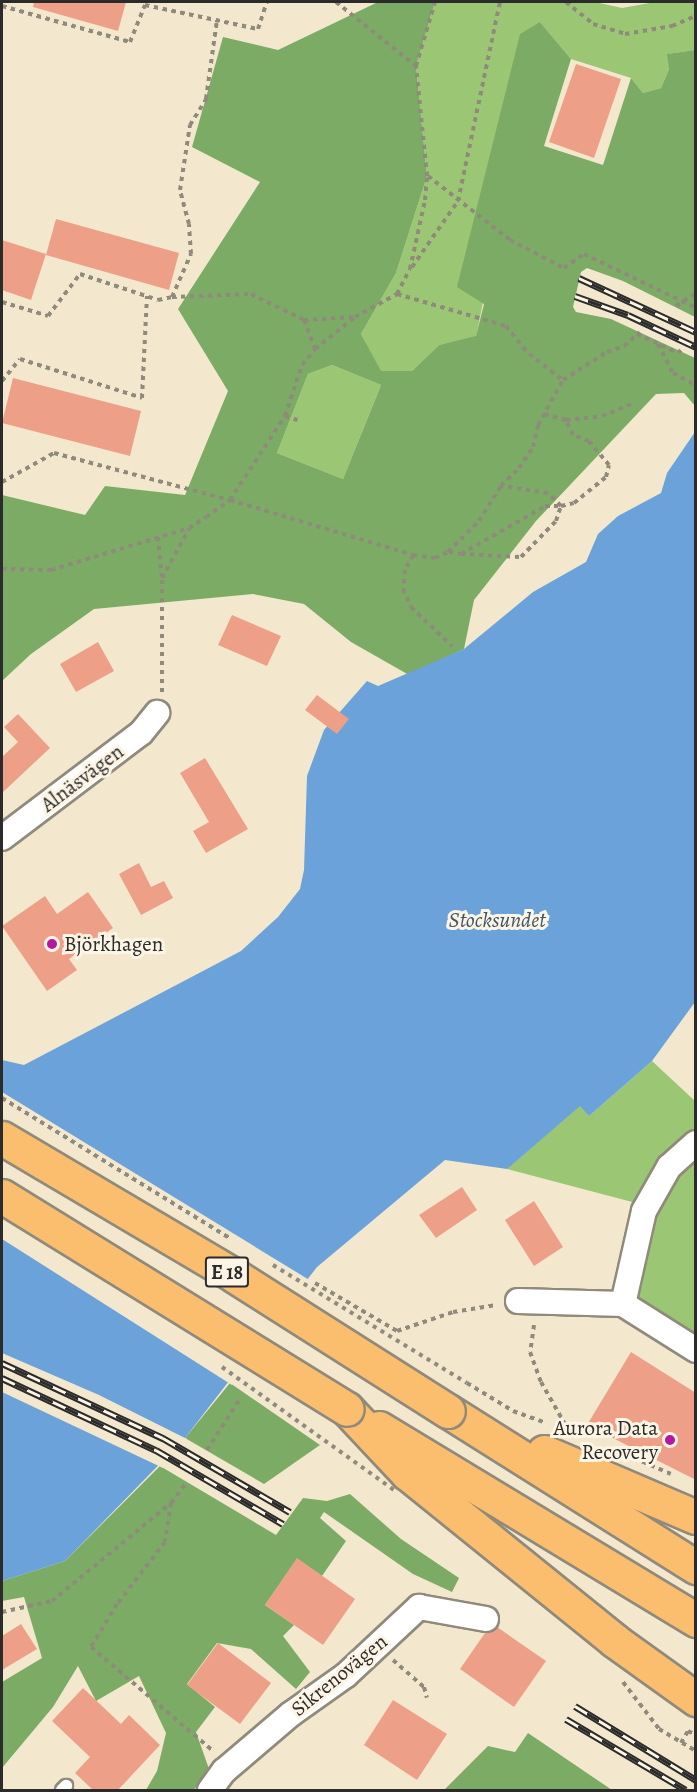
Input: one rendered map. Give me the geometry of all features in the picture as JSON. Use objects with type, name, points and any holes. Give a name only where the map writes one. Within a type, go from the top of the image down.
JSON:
[{"type":"highway","name":"E 18","points":[[2,1138],[235,1276],[696,1567]]},
{"type":"highway","name":"E 18","points":[[2,1196],[347,1409],[408,1472]]},
{"type":"highway","points":[[448,1411],[696,1517]]},
{"type":"highway","points":[[408,1472],[696,1620]]},
{"type":"highway","points":[[408,1472],[615,1641],[696,1699]]},
{"type":"street","name":"Alnäsvägen","points":[[2,838],[141,733],[157,713]]},
{"type":"street","points":[[623,1304],[644,1211],[669,1167],[696,1143]]},
{"type":"street","points":[[518,1301],[623,1304],[696,1350]]},
{"type":"street","name":"Sikrenovägen","points":[[210,1791],[229,1767],[377,1646],[419,1607],[486,1619]]},
{"type":"path","points":[[2,6],[130,42],[145,5],[258,29],[267,2]]},
{"type":"path","points":[[336,2],[350,2]]},
{"type":"path","points":[[410,269],[427,176],[416,66],[435,2]]},
{"type":"path","points":[[2,569],[51,570],[189,528],[230,500],[285,416],[302,364],[315,349],[355,317],[397,294],[410,269],[458,201],[500,2]]},
{"type":"path","points":[[566,2],[593,24],[625,34],[672,26],[696,16]]},
{"type":"path","points":[[343,3],[416,66]]},
{"type":"path","points":[[172,297],[191,254],[189,224],[180,190],[190,125],[206,99],[217,20]]},
{"type":"path","points":[[427,176],[510,240],[564,268],[584,254],[696,308]]},
{"type":"path","points":[[2,302],[48,316],[80,274],[158,300],[172,297],[251,294],[304,320],[355,317]]},
{"type":"path","points":[[676,306],[696,293]]},
{"type":"path","points":[[397,294],[506,326],[529,354],[563,380]]},
{"type":"path","points":[[2,381],[20,359],[142,398],[147,296]]},
{"type":"path","points":[[304,320],[315,349]]},
{"type":"path","points":[[2,482],[54,453],[230,500],[413,555],[435,558],[448,552],[478,521],[501,486],[533,447],[543,414],[563,380],[606,352],[624,346],[638,333],[678,353],[681,350]]},
{"type":"path","points":[[658,344],[673,373],[696,386]]},
{"type":"path","points":[[543,414],[566,420],[602,416],[632,404]]},
{"type":"path","points":[[285,416],[297,420]]},
{"type":"path","points":[[461,554],[545,506],[574,503],[606,477],[609,465],[589,441],[573,435],[566,420]]},
{"type":"path","points":[[501,486],[548,493],[561,506]]},
{"type":"path","points":[[448,552],[521,557],[556,521],[561,506]]},
{"type":"path","points":[[162,578],[189,528]]},
{"type":"path","points":[[157,713],[163,688],[162,578],[158,537]]},
{"type":"path","points":[[413,555],[405,570],[404,589],[411,607],[452,646]]},
{"type":"path","points":[[315,1283],[397,1331],[453,1312],[518,1301]]},
{"type":"path","points":[[550,1301],[537,1316],[529,1338],[530,1353],[541,1382],[571,1433]]},
{"type":"path","points":[[213,1361],[408,1472]]},
{"type":"path","points":[[207,1450],[241,1397]]},
{"type":"path","points":[[2,1612],[52,1601],[171,1503],[187,1482]]},
{"type":"path","points":[[171,1503],[165,1542],[117,1604],[91,1647],[229,1767]]},
{"type":"path","points":[[377,1646],[424,1687],[428,1698]]},
{"type":"path","points":[[681,1743],[688,1731],[696,1735]]},
{"type":"green space","points":[[378,2],[435,2],[416,66],[427,176],[396,273],[361,334],[381,371],[412,371],[439,345],[476,336],[484,304],[457,287],[520,34],[540,22],[571,59],[544,146],[603,165],[631,78],[643,93],[661,88],[669,69],[667,54],[695,50],[695,317],[623,281],[587,268],[581,272],[573,307],[576,312],[611,319],[695,358],[695,406],[684,393],[656,394],[536,521],[474,600],[464,649],[409,675],[351,642],[304,604],[253,594],[94,609],[31,654],[2,681],[2,495],[85,515],[105,486],[185,495],[228,391],[178,309],[260,182],[192,147],[223,37],[278,50]],"holes":[[[332,365],[381,385],[343,479],[277,453],[308,374]]]},
{"type":"green space","points":[[435,2],[595,2],[622,8],[655,2],[695,2],[695,50],[668,54],[669,69],[661,88],[643,93],[631,78],[571,59],[540,22],[476,337],[439,345],[412,371],[380,371],[361,334],[396,273],[427,176],[416,66]]},
{"type":"green space","points":[[332,365],[381,385],[343,479],[277,453],[308,374]]},
{"type":"green space","points":[[652,1061],[695,1101],[695,1132],[636,1203],[507,1169],[580,1105],[589,1116]]},
{"type":"green space","points":[[695,1154],[695,1339],[639,1304],[634,1281],[656,1200]]},
{"type":"green space","points":[[230,1383],[320,1445],[264,1484],[185,1438]]},
{"type":"green space","points":[[160,1466],[276,1535],[303,1498],[327,1501],[350,1494],[401,1539],[459,1578],[452,1592],[413,1574],[324,1512],[320,1518],[346,1541],[322,1576],[297,1559],[265,1605],[294,1625],[283,1636],[310,1672],[296,1689],[251,1649],[217,1643],[187,1684],[215,1707],[196,1732],[209,1769],[194,1790],[146,1790],[157,1771],[166,1733],[139,1676],[96,1701],[78,1666],[53,1707],[2,1768],[2,1682],[42,1658],[24,1597],[2,1601],[2,1581],[65,1561]]},
{"type":"green space","points":[[528,1733],[612,1790],[444,1790],[488,1746],[515,1752]]},
{"type":"water","name":"Stocksundet","points":[[695,432],[695,1002],[652,1061],[589,1116],[580,1106],[507,1169],[445,1160],[317,1267],[185,1438],[65,1561],[2,1581],[2,1060],[24,1065],[241,951],[278,917],[300,889],[304,870],[307,776],[324,730],[367,681],[378,686],[464,649],[533,592],[586,562],[598,534],[618,516],[661,493],[667,473]]},
{"type":"pier","points":[[2,1092],[311,1281],[232,1385],[2,1239]]},
{"type":"pier","points":[[2,1353],[99,1395],[187,1439],[163,1468],[2,1392]]},
{"type":"building","points":[[34,2],[126,2],[118,31],[33,7]]},
{"type":"building","points":[[576,64],[621,79],[594,158],[549,142]]},
{"type":"building","points":[[56,219],[179,253],[169,290],[46,255]]},
{"type":"building","points":[[2,240],[46,254],[31,300],[2,290]]},
{"type":"building","points":[[13,378],[141,411],[130,456],[2,423]]},
{"type":"building","points":[[232,615],[281,636],[267,666],[218,645]]},
{"type":"building","points":[[98,642],[114,671],[76,692],[60,664]]},
{"type":"building","points":[[317,695],[349,719],[337,734],[305,710]]},
{"type":"building","points":[[18,714],[50,748],[2,793],[2,757],[18,742],[4,727]]},
{"type":"building","points":[[205,758],[248,829],[206,853],[193,831],[209,822],[180,773]]},
{"type":"building","points":[[139,863],[151,887],[164,881],[173,898],[141,915],[119,874]]},
{"type":"building","name":"Björkhagen","points":[[88,892],[113,928],[69,959],[77,970],[47,991],[2,926],[45,896],[57,914]]},
{"type":"building","points":[[462,1187],[477,1210],[436,1238],[419,1215]]},
{"type":"building","points":[[534,1201],[563,1247],[534,1266],[505,1220]]},
{"type":"building","points":[[631,1352],[696,1393],[696,1480],[587,1425]]},
{"type":"building","points":[[297,1558],[355,1599],[323,1645],[265,1605]]},
{"type":"building","points":[[21,1624],[37,1649],[2,1670],[2,1636]]},
{"type":"building","points":[[497,1627],[546,1661],[514,1707],[460,1669],[485,1633]]},
{"type":"building","points":[[218,1643],[271,1683],[240,1724],[187,1685]]},
{"type":"building","points":[[83,1688],[121,1724],[129,1715],[160,1745],[117,1791],[94,1791],[75,1773],[90,1757],[52,1721]]},
{"type":"building","points":[[393,1700],[447,1734],[417,1780],[364,1745]]},
{"type":"railway","points":[[579,278],[696,332]]},
{"type":"railway","points":[[575,296],[628,315],[696,347]]},
{"type":"railway","points":[[2,1363],[163,1438],[290,1512]]},
{"type":"railway","points":[[2,1378],[156,1450],[283,1524]]},
{"type":"railway","points":[[575,1706],[696,1780]]},
{"type":"railway","points":[[566,1719],[686,1790]]},
{"type":"place","name":"Björkhagen","points":[[52,944]]},
{"type":"place","name":"Aurora Data Recovery","points":[[670,1440]]}]
